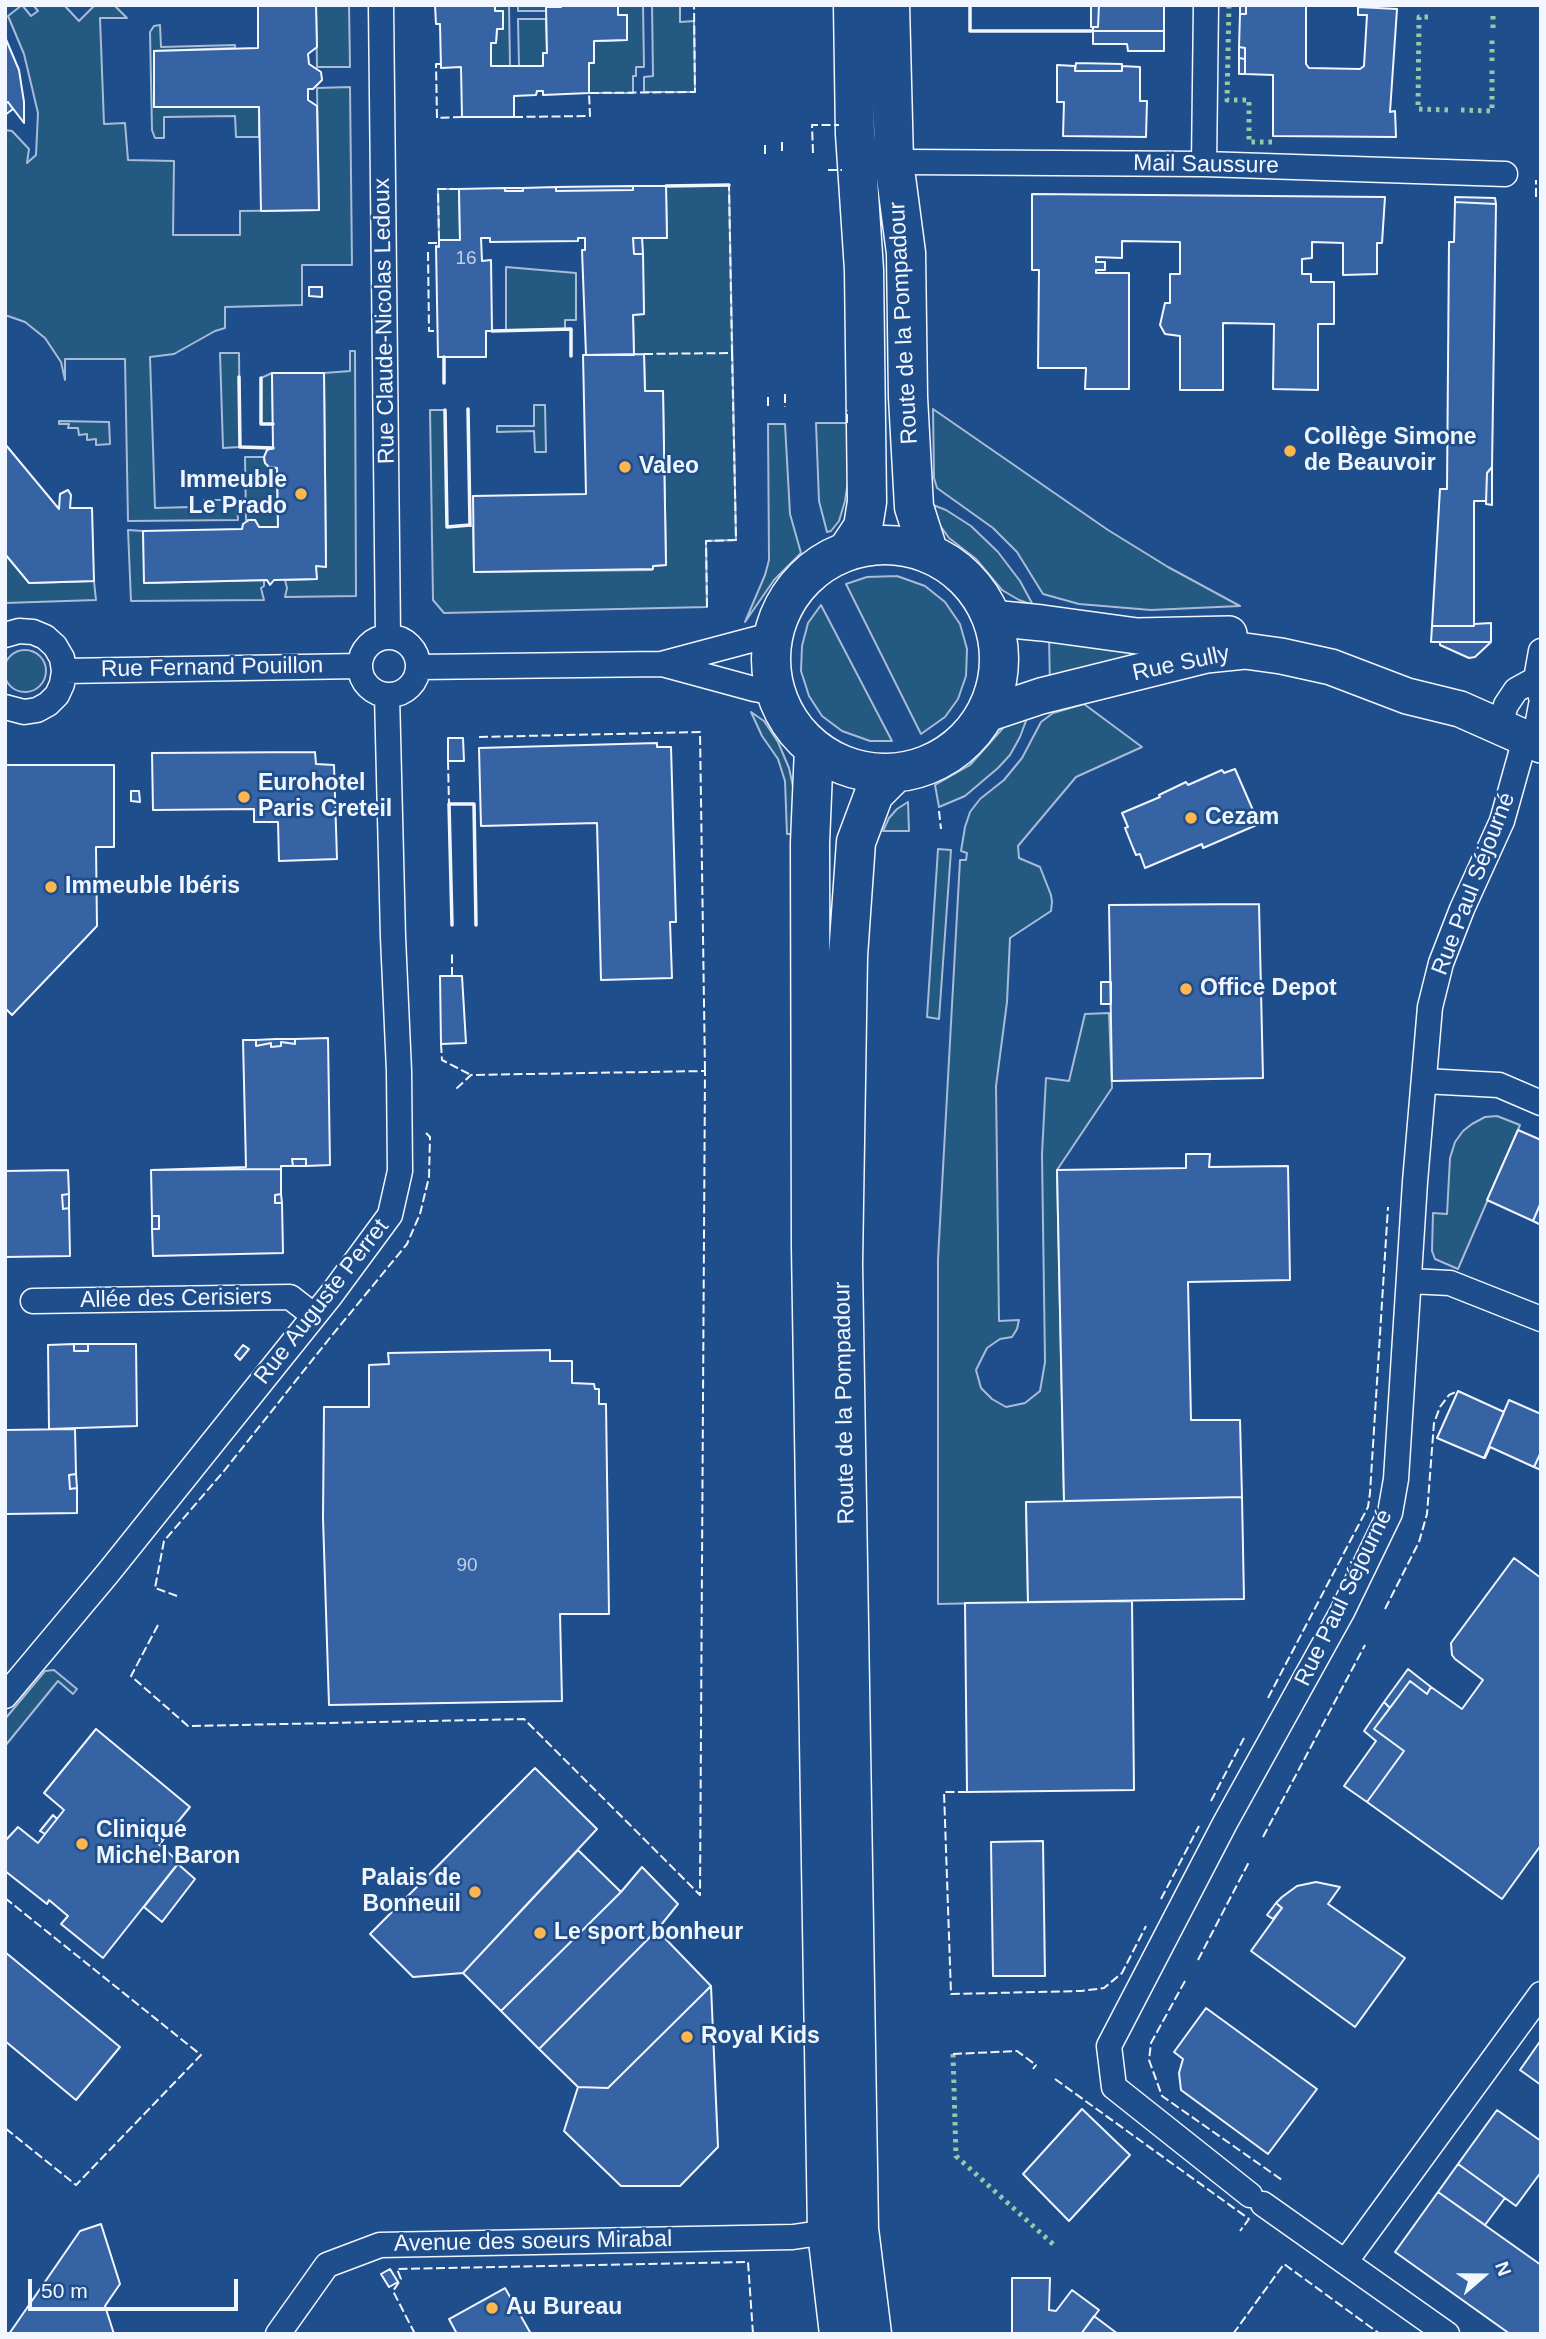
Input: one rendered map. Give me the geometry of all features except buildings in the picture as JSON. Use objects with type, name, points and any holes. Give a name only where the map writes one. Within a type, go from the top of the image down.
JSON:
[{"type":"main road","name":"Route de la Pompadour","points":[[848,551],[863,527],[867,502],[864,270],[855,134],[853,5]]},
{"type":"main road","name":"Route de la Pompadour","points":[[890,5],[894,162],[906,253],[908,397],[914,507],[929,554]]},
{"type":"main road","points":[[872,545],[897,545],[929,554],[962,575],[980,596],[991,618],[997,639],[999,664],[995,690],[984,716],[953,751],[923,766],[895,773],[860,770],[834,761],[814,748],[788,719],[776,693],[771,659],[774,634],[781,612],[804,578],[821,564],[848,551],[872,545]]},
{"type":"main road","name":"Route de la Pompadour","points":[[814,748],[810,843],[811,1248],[827,2232],[839,2334]]},
{"type":"main road","name":"Route de la Pompadour","points":[[872,2334],[859,2228],[842,1264],[848,956],[856,842],[874,794],[895,773]]},
{"type":"street","name":"Rue Claude-Nicolas Ledoux","points":[[381,5],[388,636]]},
{"type":"street","points":[[1204,164],[1206,5]]},
{"type":"street","name":"Mail Saussure","points":[[907,162],[1204,164],[1505,174]]},
{"type":"street","name":"Rue Sully","points":[[991,618],[1137,636],[1276,633],[1316,639],[1360,653],[1415,677],[1460,709]]},
{"type":"street","points":[[5,635],[19,631],[33,632],[45,637],[55,646],[62,658],[64,671],[57,695],[48,704],[37,710],[24,712],[5,708]]},
{"type":"street","points":[[419,667],[661,664],[774,634]]},
{"type":"street","points":[[388,636],[406,642],[413,649],[419,667],[412,684],[396,695],[387,695],[369,687],[364,681],[360,666],[364,650],[369,644],[388,636]]},
{"type":"street","name":"Rue Sully","points":[[984,716],[1041,696],[1206,655],[1245,651],[1331,667],[1407,696],[1460,709],[1525,738]]},
{"type":"street","points":[[1541,651],[1538,688],[1516,690],[1506,705],[1525,738],[1540,716],[1541,705]]},
{"type":"street","points":[[661,664],[776,693]]},
{"type":"street","name":"Rue Fernand Pouillon","points":[[64,671],[360,666]]},
{"type":"street","name":"Rue Auguste Perret","points":[[5,1696],[108,1573],[359,1259],[390,1215],[400,1171],[387,695]]},
{"type":"street","name":"Rue Paul Séjourné","points":[[1447,2334],[1257,2199],[1114,2087],[1109,2046],[1225,1823],[1342,1612],[1390,1513],[1396,1479],[1415,1182],[1430,1007],[1441,963],[1502,821],[1525,738]]},
{"type":"street","points":[[1424,1080],[1499,1086],[1541,1103]]},
{"type":"street","points":[[1410,1280],[1450,1283],[1541,1319]]},
{"type":"street","name":"Allée des Cerisiers","points":[[33,1301],[290,1297],[313,1315]]},
{"type":"street","points":[[1346,2261],[1541,1994]]},
{"type":"street","name":"Avenue des soeurs Mirabal","points":[[278,2334],[327,2264],[380,2245],[793,2237],[827,2232]]},
{"type":"shaded area","points":[[22,5],[31,16],[38,11],[33,5],[64,5],[79,21],[95,5],[114,5],[127,18],[100,18],[104,124],[125,123],[128,160],[174,161],[173,235],[240,235],[240,211],[319,210],[317,88],[350,87],[352,265],[302,265],[302,305],[225,307],[225,328],[174,354],[150,357],[155,508],[191,507],[191,514],[203,514],[204,500],[237,500],[238,520],[128,521],[125,359],[65,359],[65,380],[61,362],[45,338],[25,322],[5,315],[5,130],[12,131],[29,149],[27,163],[36,155],[38,113],[24,54],[8,16]]},
{"type":"shaded area","points":[[316,5],[349,5],[350,67],[317,67]]},
{"type":"shaded area","points":[[495,5],[509,5],[510,66],[491,66],[491,43],[496,42],[497,29],[503,28],[503,11],[495,11]]},
{"type":"shaded area","points":[[518,5],[561,7],[546,11],[518,11]]},
{"type":"shaded area","points":[[618,5],[643,5],[644,67],[636,67],[633,93],[589,93],[589,63],[594,63],[594,41],[627,40],[627,15],[618,15]]},
{"type":"shaded area","points":[[652,5],[680,5],[680,22],[694,21],[695,92],[644,92],[644,77],[653,76]]},
{"type":"shaded area","points":[[518,19],[546,19],[547,53],[543,53],[543,66],[519,66]]},
{"type":"shaded area","points":[[160,25],[161,47],[235,45],[235,48],[154,51],[154,107],[259,107],[259,137],[236,137],[235,116],[164,117],[164,138],[155,138],[152,130],[150,32],[154,26]]},
{"type":"shaded area","points":[[729,185],[736,540],[706,541],[707,607],[444,613],[433,600],[430,410],[445,410],[447,526],[473,526],[474,572],[652,570],[653,566],[666,565],[663,391],[645,391],[644,355],[634,355],[633,315],[644,314],[642,238],[667,238],[666,186]]},
{"type":"shaded area","points":[[438,189],[459,189],[460,240],[439,240]]},
{"type":"shaded area","points":[[506,267],[576,273],[576,320],[565,320],[565,330],[506,330]]},
{"type":"shaded area","points":[[350,351],[355,351],[356,596],[285,597],[285,580],[316,579],[316,566],[326,566],[324,373],[350,371]]},
{"type":"shaded area","points":[[220,353],[239,353],[240,447],[223,448]]},
{"type":"shaded area","points":[[272,373],[273,424],[261,424],[261,378]]},
{"type":"shaded area","points":[[534,405],[545,405],[546,452],[535,452],[534,431],[497,432],[497,426],[534,426]]},
{"type":"shaded area","points":[[933,409],[1108,530],[1168,567],[1240,606],[1151,610],[1079,604],[1043,594],[1017,552],[993,528],[937,488],[934,478]]},
{"type":"shaded area","points":[[59,421],[109,422],[110,444],[96,445],[96,439],[87,440],[87,434],[79,435],[78,428],[68,428],[69,424],[59,424]]},
{"type":"shaded area","points":[[816,423],[847,423],[848,481],[845,501],[839,521],[827,532],[819,501]]},
{"type":"shaded area","points":[[768,424],[785,424],[790,514],[801,553],[774,580],[745,622],[769,560]]},
{"type":"shaded area","points":[[245,457],[264,457],[269,467],[277,468],[278,527],[259,527],[255,520],[246,520]]},
{"type":"shaded area","points":[[928,503],[946,510],[971,526],[998,552],[1020,581],[1033,605],[1002,590],[976,559],[949,538]]},
{"type":"shaded area","points":[[128,530],[143,531],[145,583],[264,580],[264,586],[261,588],[264,600],[131,601]]},
{"type":"shaded area","points":[[5,554],[30,583],[94,581],[96,600],[5,603]]},
{"type":"shaded area","points":[[897,576],[925,586],[945,602],[960,624],[967,649],[966,676],[958,699],[945,717],[921,734],[846,584],[867,577]]},
{"type":"shaded area","points":[[821,605],[892,741],[870,741],[842,731],[822,716],[809,696],[801,671],[802,646],[808,623]]},
{"type":"shaded area","points":[[1049,638],[1157,652],[1050,686]]},
{"type":"shaded area","points":[[25,650],[40,656],[46,671],[40,686],[25,692],[10,686],[4,671],[10,656]]},
{"type":"shaded area","points":[[1084,704],[1142,747],[1076,777],[1018,846],[1019,858],[1040,867],[1052,902],[1051,911],[1010,938],[1007,1002],[996,1086],[999,1321],[1019,1320],[1012,1337],[1000,1339],[987,1348],[976,1370],[981,1388],[992,1399],[1006,1407],[1025,1403],[1040,1391],[1045,1362],[1042,1154],[1046,1078],[1069,1081],[1085,1014],[1109,1013],[1112,1088],[1057,1170],[1064,1501],[1026,1502],[1028,1602],[938,1604],[938,1259],[960,860],[966,860],[967,853],[961,851],[970,812],[980,799],[1004,780],[1022,758],[1041,722],[1053,713]]},
{"type":"shaded area","points":[[1030,710],[1020,737],[1010,755],[998,768],[965,796],[939,807],[935,785],[970,765],[1012,718]]},
{"type":"shaded area","points":[[751,712],[764,721],[778,742],[789,768],[794,791],[796,834],[787,834],[785,781],[778,759],[762,736]]},
{"type":"shaded area","points":[[908,802],[909,831],[883,831],[889,818]]},
{"type":"shaded area","points":[[938,849],[951,850],[939,1019],[927,1017]]},
{"type":"shaded area","points":[[1497,1116],[1520,1125],[1458,1269],[1435,1259],[1432,1251],[1433,1213],[1447,1214],[1450,1158],[1455,1142],[1472,1124],[1485,1117]]},
{"type":"shaded area","points":[[54,1670],[77,1689],[73,1694],[58,1681],[5,1746],[5,1719],[45,1671]]},
{"type":"hedge","points":[[1229,5],[1227,100],[1249,100],[1249,142],[1277,142]]},
{"type":"hedge","points":[[1493,11],[1493,28]]},
{"type":"hedge","points":[[1428,17],[1419,17],[1418,109],[1451,110]]},
{"type":"hedge","points":[[1492,38],[1492,61]]},
{"type":"hedge","points":[[1461,110],[1492,111],[1492,66]]},
{"type":"hedge","points":[[953,2054],[956,2156],[1054,2245]]},
{"type":"fence","points":[[514,117],[590,116],[589,93],[695,92],[694,5]]},
{"type":"fence","points":[[441,64],[436,64],[437,118],[462,117]]},
{"type":"fence","points":[[813,153],[812,125],[839,125]]},
{"type":"fence","points":[[765,142],[765,154]]},
{"type":"fence","points":[[782,142],[782,153]]},
{"type":"fence","points":[[828,170],[842,170]]},
{"type":"fence","points":[[1536,180],[1536,197]]},
{"type":"fence","points":[[644,354],[732,353],[729,185]]},
{"type":"fence","points":[[439,240],[438,189],[459,189]]},
{"type":"fence","points":[[428,243],[439,243]]},
{"type":"fence","points":[[428,252],[429,331],[438,331]]},
{"type":"fence","points":[[707,607],[706,541],[736,540],[732,353]]},
{"type":"fence","points":[[768,394],[768,406]]},
{"type":"fence","points":[[785,394],[785,407]]},
{"type":"fence","points":[[847,410],[847,423]]},
{"type":"fence","points":[[479,737],[700,732],[705,1071]]},
{"type":"fence","points":[[448,761],[449,804]]},
{"type":"fence","points":[[939,811],[941,829]]},
{"type":"fence","points":[[452,951],[452,976]]},
{"type":"fence","points":[[441,1044],[442,1060],[471,1075]]},
{"type":"fence","points":[[158,1625],[131,1676],[188,1726],[524,1719],[700,1895],[705,1071],[471,1075],[455,1090]]},
{"type":"fence","points":[[177,1596],[155,1588],[164,1541],[224,1471],[407,1244],[420,1214],[429,1177],[430,1137],[425,1132]]},
{"type":"fence","points":[[1268,1698],[1368,1507],[1388,1207]]},
{"type":"fence","points":[[1385,1609],[1419,1542],[1427,1514],[1434,1423],[1440,1407],[1449,1395],[1458,1391]]},
{"type":"fence","points":[[1263,1837],[1365,1645]]},
{"type":"fence","points":[[1211,1801],[1244,1738]]},
{"type":"fence","points":[[967,1792],[944,1792],[951,1994],[1104,1988],[1122,1973],[1146,1926]]},
{"type":"fence","points":[[1161,1899],[1199,1826]]},
{"type":"fence","points":[[1198,1960],[1249,1862]]},
{"type":"fence","points":[[5,1898],[201,2055],[76,2185],[5,2128]]},
{"type":"fence","points":[[1185,1981],[1151,2043],[1149,2060],[1162,2096],[1282,2180]]},
{"type":"fence","points":[[953,2054],[1017,2051],[1036,2065],[1033,2069]]},
{"type":"fence","points":[[1055,2079],[1249,2219],[1240,2231]]},
{"type":"fence","points":[[415,2334],[393,2291],[401,2279],[397,2269],[748,2262],[753,2334]]},
{"type":"fence","points":[[1233,2334],[1284,2264],[1380,2334]]},
{"type":"wall","points":[[970,5],[970,31],[1093,31]]},
{"type":"wall","points":[[666,186],[729,185]]},
{"type":"wall","points":[[492,331],[571,329],[571,356]]},
{"type":"wall","points":[[444,357],[444,383]]},
{"type":"wall","points":[[239,377],[240,447],[273,448]]},
{"type":"wall","points":[[261,378],[261,424],[273,424]]},
{"type":"wall","points":[[445,410],[447,527],[470,525],[468,409]]},
{"type":"wall","points":[[452,925],[449,804],[474,804],[476,925]]},
{"type":"place","name":"Collège Simone de Beauvoir","points":[[1290,451]]},
{"type":"place","name":"Valeo","points":[[625,467]]},
{"type":"place","name":"Immeuble Le Prado","points":[[301,494]]},
{"type":"place","name":"Eurohotel Paris Creteil","points":[[244,797]]},
{"type":"place","name":"Cezam","points":[[1191,818]]},
{"type":"place","name":"Immeuble Ibéris","points":[[51,887]]},
{"type":"place","name":"Office Depot","points":[[1186,989]]},
{"type":"place","name":"Clinique Michel Baron","points":[[82,1844]]},
{"type":"place","name":"Palais de Bonneuil","points":[[475,1892]]},
{"type":"place","name":"Le sport bonheur","points":[[540,1933]]},
{"type":"place","name":"Royal Kids","points":[[687,2037]]},
{"type":"place","name":"Au Bureau","points":[[492,2308]]}]
